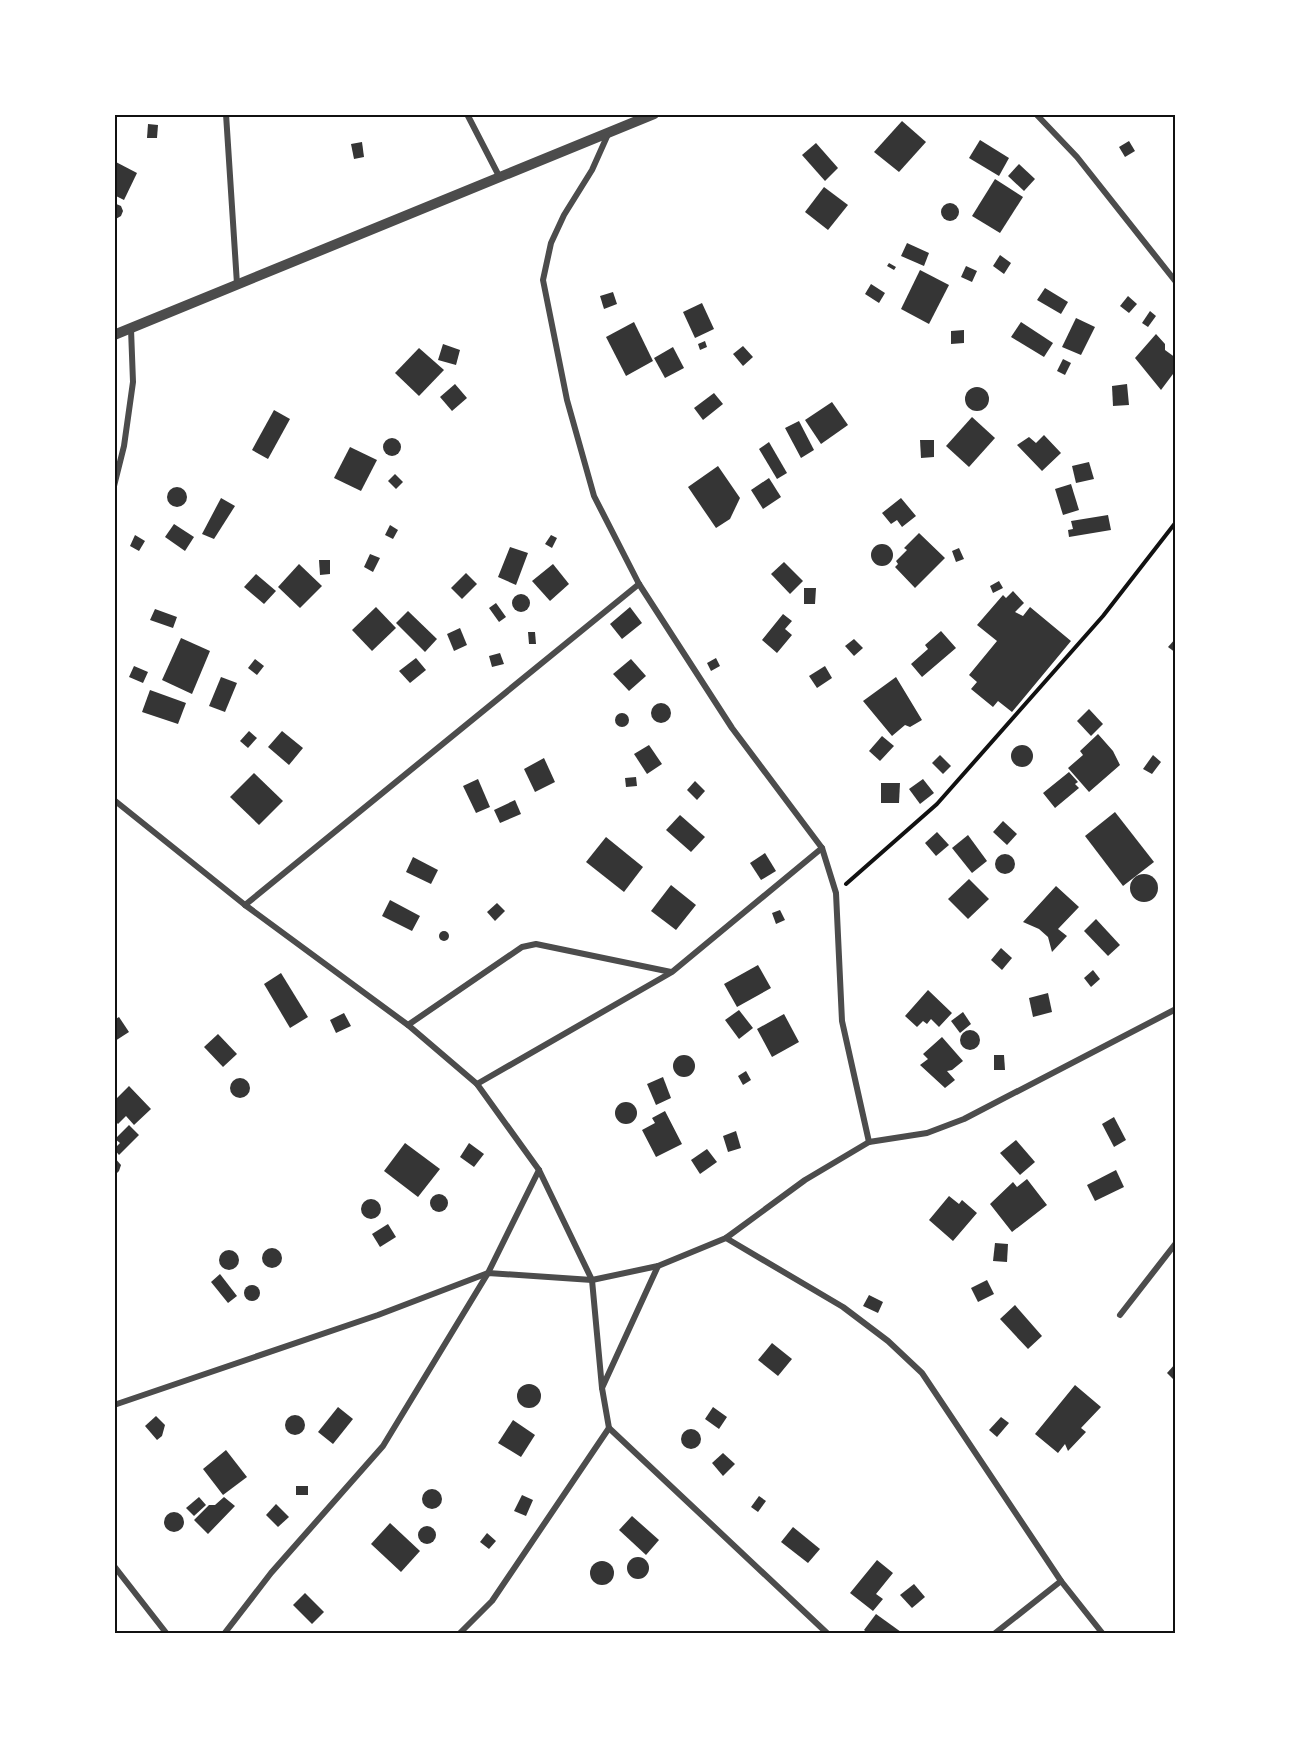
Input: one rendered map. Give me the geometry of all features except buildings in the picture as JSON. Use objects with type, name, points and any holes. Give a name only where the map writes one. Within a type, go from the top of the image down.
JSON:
[{"type":"street","points":[[226,114],[237,284]]},
{"type":"street","points":[[467,114],[499,176]]},
{"type":"street","points":[[114,335],[654,114]]},
{"type":"street","points":[[1036,114],[1077,157],[1176,282]]},
{"type":"street","points":[[610,132],[592,170],[551,243],[543,280],[567,400],[594,496],[639,584],[732,728],[822,848],[836,893],[842,1021],[869,1142]]},
{"type":"street","points":[[114,486],[124,446],[133,382],[131,329]]},
{"type":"street","points":[[245,905],[639,584]]},
{"type":"street","points":[[114,800],[245,905],[408,1025],[477,1084],[539,1170],[592,1280],[602,1388],[609,1428],[828,1634]]},
{"type":"street","points":[[477,1084],[672,972],[822,848]]},
{"type":"street","points":[[408,1025],[522,947],[536,944],[672,972]]},
{"type":"street","points":[[114,1405],[378,1315],[488,1273],[592,1280],[658,1266],[726,1239],[805,1180],[869,1142],[927,1133],[964,1119],[1176,1009]]},
{"type":"street","points":[[224,1634],[271,1573],[383,1446],[488,1273],[539,1170]]},
{"type":"street","points":[[726,1239],[843,1307],[888,1341],[922,1373],[1061,1581],[1103,1634]]},
{"type":"street","points":[[1120,1315],[1176,1244]]},
{"type":"street","points":[[602,1388],[658,1266]]},
{"type":"street","points":[[459,1634],[492,1601],[609,1428]]},
{"type":"street","points":[[114,1566],[167,1634]]},
{"type":"street","points":[[994,1634],[1061,1581]]},
{"type":"path","points":[[836,893],[937,804],[1103,616],[1176,522]]}]
